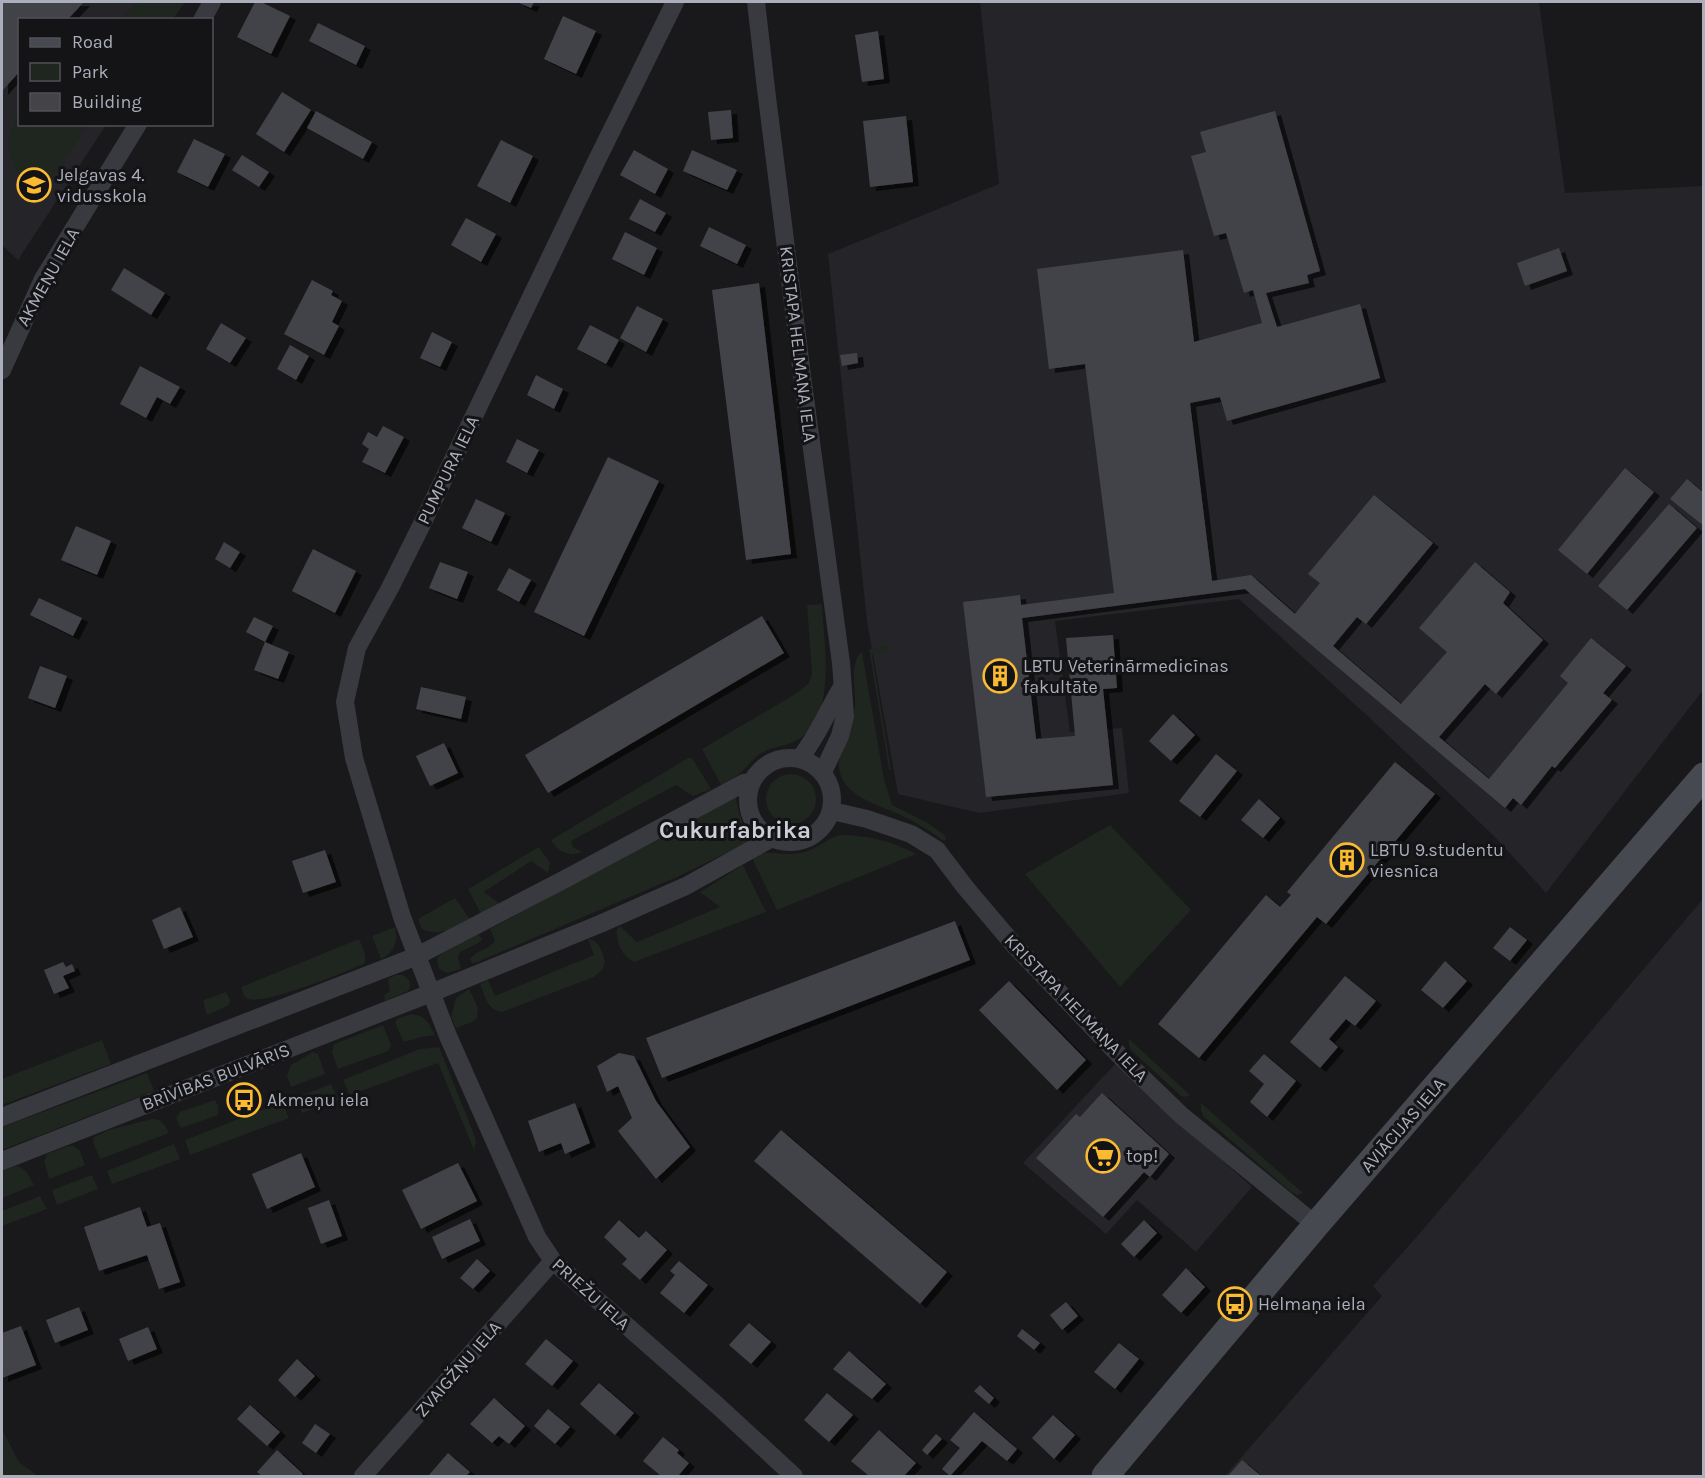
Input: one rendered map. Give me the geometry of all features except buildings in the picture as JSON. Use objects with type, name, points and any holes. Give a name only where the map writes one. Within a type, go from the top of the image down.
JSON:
[{"type":"main road","name":"AVIĀCIJAS IELA","points":[[1105,1476],[1316,1225],[1704,776]]},
{"type":"street","points":[[203,18],[212,2]]},
{"type":"street","name":"PUMPURA IELA","points":[[417,956],[402,916],[354,758],[345,702],[357,648],[409,550],[675,2]]},
{"type":"street","name":"KRISTAPA HELMAŅA IELA","points":[[756,2],[841,663],[845,716],[840,736],[823,772]]},
{"type":"street","name":"AKMEŅU IELA","points":[[2,370],[43,279],[137,126]]},
{"type":"street","points":[[800,758],[817,735],[842,687]]},
{"type":"street","points":[[780,758],[800,758],[813,763],[823,772],[830,783],[833,797],[832,811],[825,825],[814,835],[801,841],[786,842],[772,838],[759,829],[750,814],[747,798],[751,782],[763,766],[780,758]]},
{"type":"street","points":[[2,1117],[417,956],[744,783],[751,782]]},
{"type":"street","name":"KRISTAPA HELMAŅA IELA","points":[[832,811],[867,819],[911,834],[937,850],[1014,945],[1122,1059],[1181,1115],[1316,1225]]},
{"type":"street","name":"BRĪVĪBAS BULVĀRIS","points":[[2,1161],[431,993],[600,924],[686,886],[772,838]]},
{"type":"street","points":[[417,956],[431,993]]},
{"type":"street","name":"PRIEŽU IELA","points":[[431,993],[537,1237],[553,1261],[794,1476]]},
{"type":"street","name":"ZVAIGŽŅU IELA","points":[[363,1476],[553,1261]]},
{"type":"shaded area","name":"Jelgavas 4. vidusskola","points":[[2,2],[185,2],[174,18],[18,18],[18,126],[105,126],[18,260],[2,245]]},
{"type":"shaded area","points":[[980,2],[1539,2],[1565,193],[1703,186],[1703,690],[1546,893],[1496,838],[1373,721],[1239,599],[1055,621],[1070,732],[1122,728],[1129,793],[979,813],[898,794],[867,621],[828,254],[999,184]]},
{"type":"shaded area","points":[[1703,899],[1703,1476],[1225,1476],[1382,1296],[1373,1286]]},
{"type":"shaded area","points":[[1115,1064],[1252,1187],[1196,1252],[1137,1200],[1106,1234],[1023,1163]]},
{"type":"green space","points":[[139,2],[184,2],[174,18],[121,18]]},
{"type":"green space","points":[[18,116],[18,126],[86,126],[59,170],[37,191],[25,186],[9,151],[13,125]]},
{"type":"green space","points":[[822,604],[826,677],[819,713],[811,728],[794,742],[760,754],[738,775],[721,785],[702,749],[797,693],[809,683],[812,673],[807,605]]},
{"type":"green space","points":[[888,647],[887,652],[872,655],[891,769],[889,769],[869,649]]},
{"type":"green space","points":[[862,652],[884,779],[892,805],[926,822],[945,835],[944,841],[910,820],[862,798],[845,784],[840,774],[840,757],[853,718],[854,669],[858,656]]},
{"type":"green space","points":[[688,758],[692,758],[711,789],[693,796],[676,785],[571,841],[573,847],[582,852],[572,854],[564,852],[557,848],[551,840]]},
{"type":"green space","points":[[791,774],[800,776],[811,785],[816,799],[814,808],[805,819],[791,824],[782,822],[771,813],[766,799],[768,790],[777,779]]},
{"type":"green space","points":[[736,797],[742,820],[753,840],[677,877],[472,963],[470,959],[473,956],[495,941],[490,929]]},
{"type":"green space","points":[[1110,825],[1191,910],[1120,987],[1025,874]]},
{"type":"green space","points":[[840,835],[879,840],[916,854],[777,910],[752,858],[765,853],[805,852]]},
{"type":"green space","points":[[539,847],[550,863],[548,873],[531,861],[484,892],[500,904],[481,914],[468,889]]},
{"type":"green space","points":[[743,865],[766,912],[634,962],[620,948],[617,929],[620,926],[637,942],[720,907],[700,892]]},
{"type":"green space","points":[[455,898],[470,919],[441,932],[422,929],[418,919]]},
{"type":"green space","points":[[395,927],[394,946],[390,953],[381,959],[372,936]]},
{"type":"green space","points":[[478,934],[482,939],[480,942],[460,952],[458,957],[461,969],[447,973],[440,969],[437,958],[441,954]]},
{"type":"green space","points":[[359,939],[365,954],[364,964],[305,987],[271,997],[257,1000],[248,999],[243,994],[241,987]]},
{"type":"green space","points":[[588,939],[598,944],[605,962],[602,970],[594,977],[502,1012],[497,1011],[487,1002],[480,984],[488,980],[495,996],[594,955]]},
{"type":"green space","points":[[396,975],[403,975],[409,980],[408,991],[385,1001],[384,995],[390,991],[388,979]]},
{"type":"green space","points":[[469,989],[478,1008],[477,1018],[456,1028],[451,1017],[456,998]]},
{"type":"green space","points":[[226,992],[230,1000],[229,1005],[207,1015],[204,1000]]},
{"type":"green space","points":[[411,1014],[426,1020],[435,1035],[404,1042],[395,1022]]},
{"type":"green space","points":[[383,1025],[391,1045],[388,1051],[338,1069],[332,1052],[334,1044]]},
{"type":"green space","points":[[1129,1039],[1190,1095],[1181,1096],[1131,1050]]},
{"type":"green space","points":[[102,1040],[111,1064],[2,1105],[2,1079]]},
{"type":"green space","points":[[439,1047],[472,1129],[476,1141],[474,1150],[438,1063],[350,1095],[343,1080],[420,1049]]},
{"type":"green space","points":[[313,1052],[318,1054],[325,1074],[291,1087],[287,1076],[291,1065]]},
{"type":"green space","points":[[147,1073],[154,1091],[2,1150],[2,1127]]},
{"type":"green space","points":[[331,1084],[339,1100],[302,1113],[295,1098]]},
{"type":"green space","points":[[215,1100],[218,1115],[181,1128],[176,1118],[180,1112]]},
{"type":"green space","points":[[282,1102],[289,1118],[190,1155],[185,1140]]},
{"type":"green space","points":[[1201,1103],[1303,1193],[1297,1195],[1291,1192],[1204,1117]]},
{"type":"green space","points":[[152,1119],[162,1123],[169,1133],[100,1159],[93,1142],[94,1137],[109,1130]]},
{"type":"green space","points":[[174,1144],[180,1159],[112,1184],[107,1171]]},
{"type":"green space","points":[[74,1146],[80,1151],[85,1165],[49,1179],[44,1161],[47,1154]]},
{"type":"green space","points":[[15,1166],[25,1171],[34,1185],[2,1198],[2,1171]]},
{"type":"green space","points":[[92,1175],[98,1189],[57,1205],[52,1190]]},
{"type":"green space","points":[[40,1196],[47,1209],[2,1226],[2,1211]]},
{"type":"green space","points":[[2,1429],[19,1462],[38,1476],[2,1476]]},
{"type":"place","name":"Jelgavas 4. vidusskola","points":[[34,185]]},
{"type":"place","name":"LBTU Veterinārmedicīnas fakultāte","points":[[1000,676]]},
{"type":"place","name":"LBTU 9.studentu viesnīca","points":[[1347,860]]},
{"type":"place","name":"Akmeņu iela","points":[[244,1100]]},
{"type":"place","name":"top!","points":[[1103,1156]]},
{"type":"place","name":"Helmaņa iela","points":[[1235,1304]]},
{"type":"district","name":"Cukurfabrika","points":[[735,830]]}]
